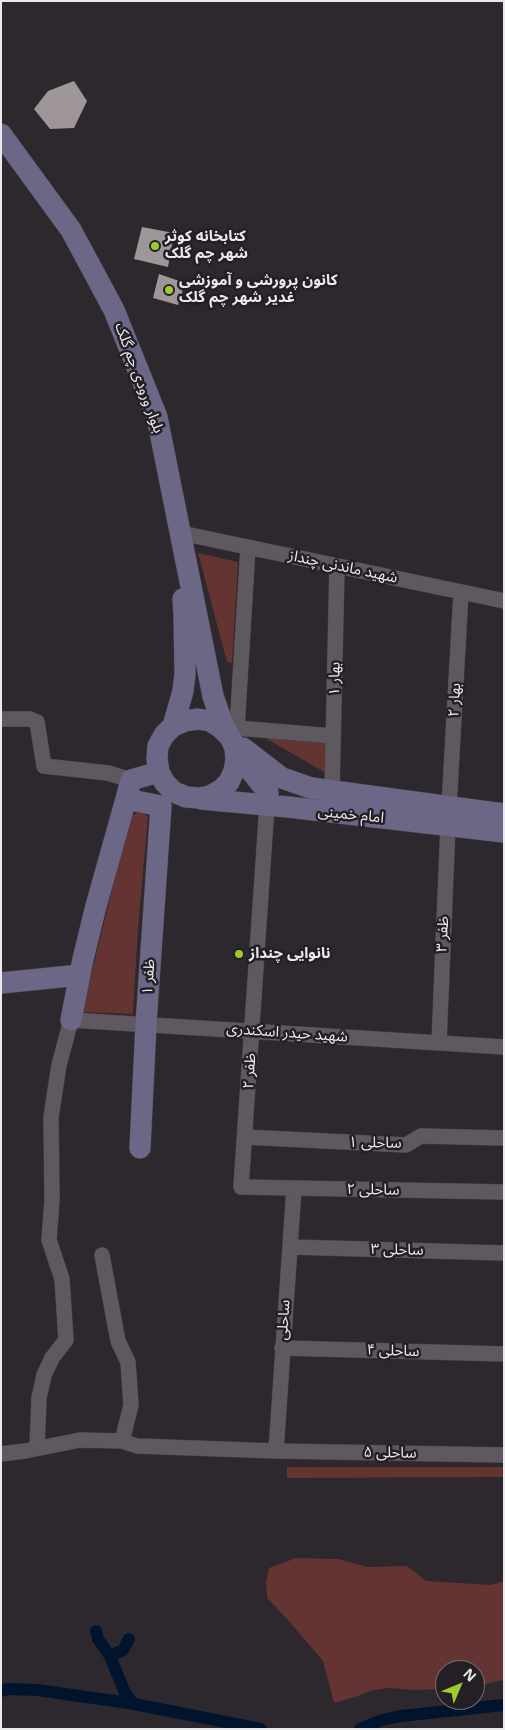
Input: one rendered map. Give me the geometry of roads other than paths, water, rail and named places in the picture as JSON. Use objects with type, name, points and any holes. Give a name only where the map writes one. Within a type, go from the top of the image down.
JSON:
[{"type":"street","name":"بلوار ورودی چم گلک","points":[[1,134],[71,230],[114,310],[157,417],[188,575],[208,663],[213,696],[222,722],[230,737]]},
{"type":"street","name":"بلوار ورودی چم گلک","points":[[1,146],[39,196],[65,235],[106,312],[150,418],[173,533],[184,614],[185,667],[183,691],[173,726]]},
{"type":"street","name":"شهید ماندنی چنداز","points":[[181,533],[504,601]]},
{"type":"street","points":[[248,547],[237,728],[334,736]]},
{"type":"street","name":"بهار ۱","points":[[332,792],[338,566]]},
{"type":"street","name":"بهار ۲","points":[[448,816],[461,592]]},
{"type":"street","points":[[185,667],[192,676],[196,677],[203,675],[208,663]]},
{"type":"street","points":[[1,719],[30,719],[36,722],[44,766],[108,773],[128,790],[168,799],[210,796],[221,790],[229,782],[236,760],[235,748],[230,737]]},
{"type":"street","points":[[168,799],[165,783],[159,772],[158,746],[164,735],[173,726],[185,720],[198,719],[210,721],[230,737],[246,765],[268,792],[266,805]]},
{"type":"street","name":"امام خمینی","points":[[230,737],[282,778],[296,784],[448,816],[504,832]]},
{"type":"street","points":[[36,1448],[39,1398],[44,1375],[52,1358],[66,1340],[62,1279],[49,1240],[52,1200],[51,1117],[60,1065],[96,906],[128,790],[159,772]]},
{"type":"street","name":"امام خمینی","points":[[198,798],[266,805],[448,816],[504,814]]},
{"type":"street","name":"ظفر ۱","points":[[140,1148],[146,1024],[168,799]]},
{"type":"street","name":"ظفر ۲","points":[[241,1187],[253,1031],[266,805]]},
{"type":"street","name":"ظفر ۳","points":[[439,1042],[448,816]]},
{"type":"street","points":[[1,983],[80,975]]},
{"type":"street","name":"شهید حیدر اسکندری","points":[[71,1020],[504,1047]]},
{"type":"street","name":"ساحلی ۱","points":[[245,1137],[406,1145],[421,1136],[504,1138]]},
{"type":"street","name":"ساحلی ۲","points":[[241,1187],[504,1192]]},
{"type":"street","name":"ساحلی","points":[[276,1451],[294,1188]]},
{"type":"street","name":"ساحلی ۳","points":[[290,1247],[504,1253]]},
{"type":"street","points":[[102,1255],[118,1341],[128,1362],[131,1405],[122,1440]]},
{"type":"street","name":"ساحلی ۴","points":[[282,1348],[504,1354]]},
{"type":"street","name":"ساحلی ۵","points":[[1,1454],[80,1440],[122,1440],[137,1446],[276,1451],[504,1455]]},
{"type":"waterway","points":[[96,1631],[98,1639],[110,1656]]},
{"type":"waterway","points":[[129,1639],[123,1650],[110,1656],[125,1693],[133,1704]]},
{"type":"waterway","points":[[1,1691],[8,1689],[37,1690],[129,1703],[261,1729]]},
{"type":"waterway","points":[[360,1729],[382,1720],[401,1716],[504,1705]]},
{"type":"place","name":"کتابخانه کوثر شهر چم گلک","points":[[155,246]]},
{"type":"place","name":"کانون پرورشی و آموزشی غدیر شهر چم گلک","points":[[169,290]]},
{"type":"place","name":"نانوایی چنداز","points":[[239,954]]}]
